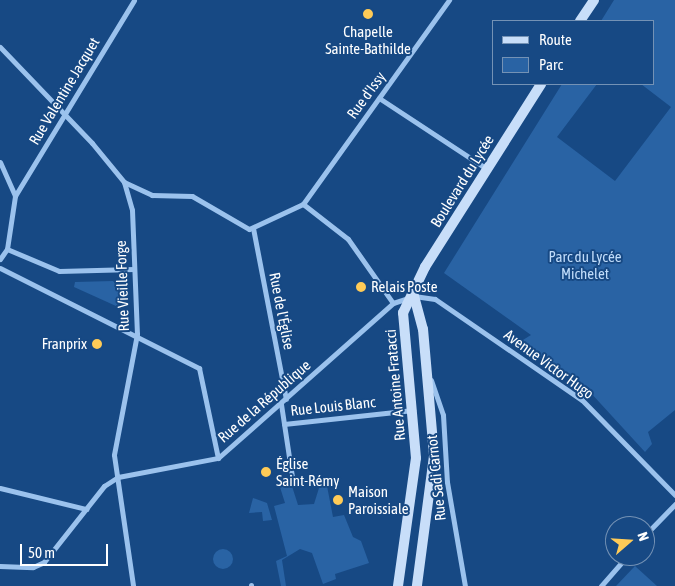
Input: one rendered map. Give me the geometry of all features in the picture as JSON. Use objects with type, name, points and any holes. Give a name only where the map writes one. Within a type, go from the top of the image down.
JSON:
[{"type":"main road","points":[[581,20],[594,0]]},
{"type":"main road","name":"Boulevard du Lycée","points":[[414,296],[425,267],[540,85]]},
{"type":"main road","points":[[414,296],[427,370],[434,456],[417,586]]},
{"type":"main road","name":"Rue Antoine Fratacci","points":[[398,586],[416,458],[415,410],[403,312],[414,296]]},
{"type":"street","name":"Rue Valentine Jacquet","points":[[15,196],[134,0]]},
{"type":"street","name":"Rue d'Issy","points":[[303,204],[449,0]]},
{"type":"street","points":[[0,47],[64,113],[124,182],[152,196],[192,196],[252,228],[303,204],[348,239],[393,303]]},
{"type":"street","points":[[379,98],[487,169]]},
{"type":"street","points":[[0,162],[15,196],[6,249],[0,259]]},
{"type":"street","name":"Rue Vieille Forge","points":[[124,182],[132,210],[137,334],[114,455],[133,586]]},
{"type":"street","name":"Rue de l'Église","points":[[252,228],[286,398]]},
{"type":"street","points":[[6,249],[60,271],[134,269]]},
{"type":"street","points":[[0,268],[137,334],[199,368],[218,458]]},
{"type":"street","name":"Rue de la République","points":[[0,566],[33,567],[44,562],[104,486],[118,477],[218,458],[393,303],[414,296]]},
{"type":"street","name":"Avenue Victor Hugo","points":[[414,296],[435,299],[582,400],[675,495]]},
{"type":"street","name":"Rue Sadi Carnot","points":[[427,370],[443,415],[447,482],[465,586]]},
{"type":"street","points":[[281,404],[293,483]]},
{"type":"street","name":"Rue Louis Blanc","points":[[284,424],[415,410]]},
{"type":"street","points":[[0,488],[86,509]]},
{"type":"street","points":[[655,525],[675,504]]},
{"type":"street","points":[[601,586],[618,566]]},
{"type":"green space","name":"Parc du Lycée Michelet","points":[[614,0],[675,0],[675,410],[648,432],[652,444],[645,452],[589,391],[518,343],[531,335],[444,273],[561,85],[596,85],[557,137],[615,181],[671,107],[642,85],[655,85],[655,20],[602,20]]},
{"type":"green space","points":[[113,281],[128,295],[116,306],[74,287],[75,282]]},
{"type":"green space","points":[[291,483],[298,505],[314,504],[319,488],[327,486],[333,517],[344,515],[353,537],[361,541],[369,563],[335,574],[336,579],[323,584],[312,553],[300,549],[282,560],[286,586],[281,586],[276,561],[287,556],[274,506],[285,503],[279,484]]},
{"type":"green space","points":[[253,498],[267,503],[272,520],[263,521],[262,512],[249,513]]},
{"type":"green space","points":[[223,549],[230,552],[233,559],[230,566],[223,569],[216,566],[213,559],[216,552]]},
{"type":"green space","points":[[635,566],[657,586],[616,586]]},
{"type":"place","name":"Chapelle Sainte-Bathilde","points":[[368,14]]},
{"type":"place","name":"Relais Poste","points":[[361,287]]},
{"type":"place","name":"Franprix","points":[[97,344]]},
{"type":"place","name":"Église Saint-Rémy","points":[[266,472]]},
{"type":"place","name":"Maison Paroissiale","points":[[338,500]]}]
